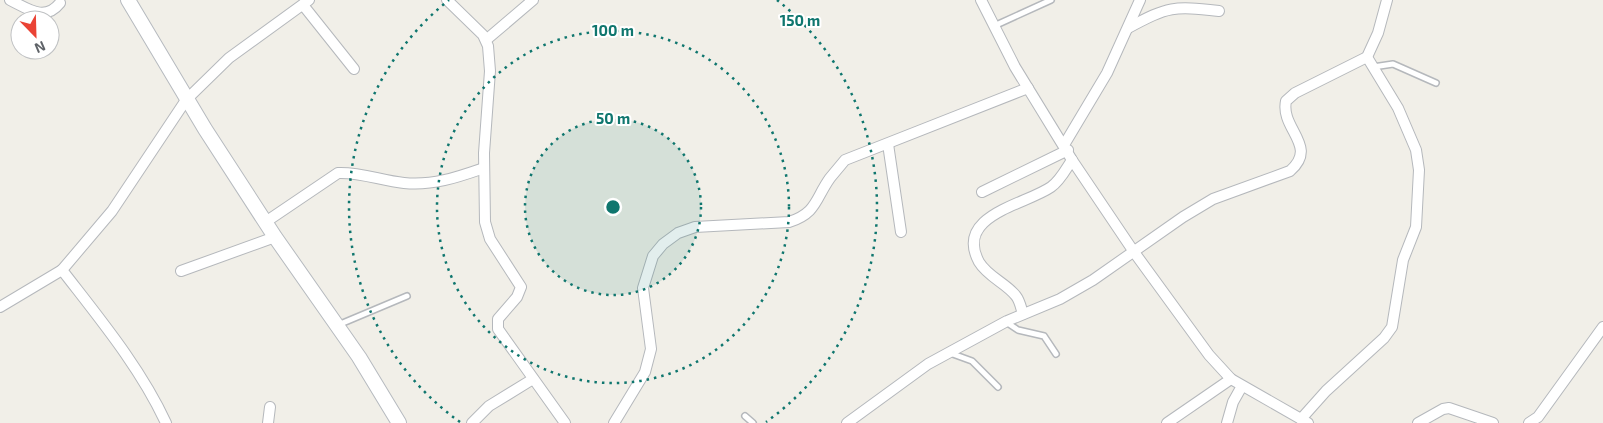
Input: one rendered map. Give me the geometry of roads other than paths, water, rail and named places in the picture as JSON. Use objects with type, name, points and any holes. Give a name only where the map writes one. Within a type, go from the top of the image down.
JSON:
[{"type":"main road","points":[[128,0],[186,100],[267,221],[275,237],[337,325],[398,423]]},
{"type":"street","points":[[10,0],[42,14],[49,13],[60,2]]},
{"type":"street","points":[[447,0],[486,40],[490,71],[484,168],[485,222],[490,238],[521,287],[517,297],[498,319],[498,324],[533,379],[565,423]]},
{"type":"street","points":[[486,40],[533,0]]},
{"type":"street","points":[[981,0],[1028,88],[1068,152],[1134,252],[1209,355],[1232,379],[1242,386],[1304,421],[1326,391],[1384,338],[1392,327],[1403,260],[1416,228],[1419,170],[1416,150],[1398,108],[1370,62],[1386,0]]},
{"type":"street","points":[[1023,314],[1018,298],[980,262],[975,248],[974,236],[986,220],[1001,210],[1050,188],[1107,73],[1140,0]]},
{"type":"street","points":[[0,307],[62,270],[112,211],[186,100],[229,58],[306,2],[354,69]]},
{"type":"street","points":[[1128,28],[1169,8],[1182,7],[1219,11]]},
{"type":"street","points":[[847,423],[920,369],[1006,322],[1060,299],[1213,199],[1290,172],[1297,165],[1302,154],[1301,146],[1285,111],[1287,99],[1370,62]]},
{"type":"street","points":[[614,423],[645,372],[651,349],[643,288],[653,256],[663,244],[678,233],[695,228],[789,222],[800,218],[811,211],[830,178],[845,160],[858,153],[888,144],[1028,88]]},
{"type":"street","points":[[888,144],[901,232]]},
{"type":"street","points":[[982,192],[1068,152]]},
{"type":"street","points":[[267,221],[338,173],[357,174],[404,184],[426,184],[447,181],[484,168]]},
{"type":"street","points":[[181,271],[275,237]]},
{"type":"street","points":[[62,270],[93,309],[141,378],[166,423]]},
{"type":"street","points":[[1529,423],[1538,417],[1603,327]]},
{"type":"street","points":[[472,423],[489,406],[533,379]]},
{"type":"street","points":[[1167,423],[1232,379]]},
{"type":"street","points":[[1227,423],[1233,402],[1242,386]]},
{"type":"street","points":[[268,423],[270,407]]},
{"type":"street","points":[[1418,423],[1443,409],[1449,408],[1493,423]]},
{"type":"lane","points":[[994,26],[1051,0]]},
{"type":"lane","points":[[1370,62],[1393,64],[1436,82]]},
{"type":"lane","points":[[337,325],[407,296]]},
{"type":"lane","points":[[1006,322],[1018,330],[1044,336],[1056,354]]},
{"type":"lane","points":[[948,353],[972,361],[998,386]]},
{"type":"lane","points":[[745,416],[753,423]]}]
